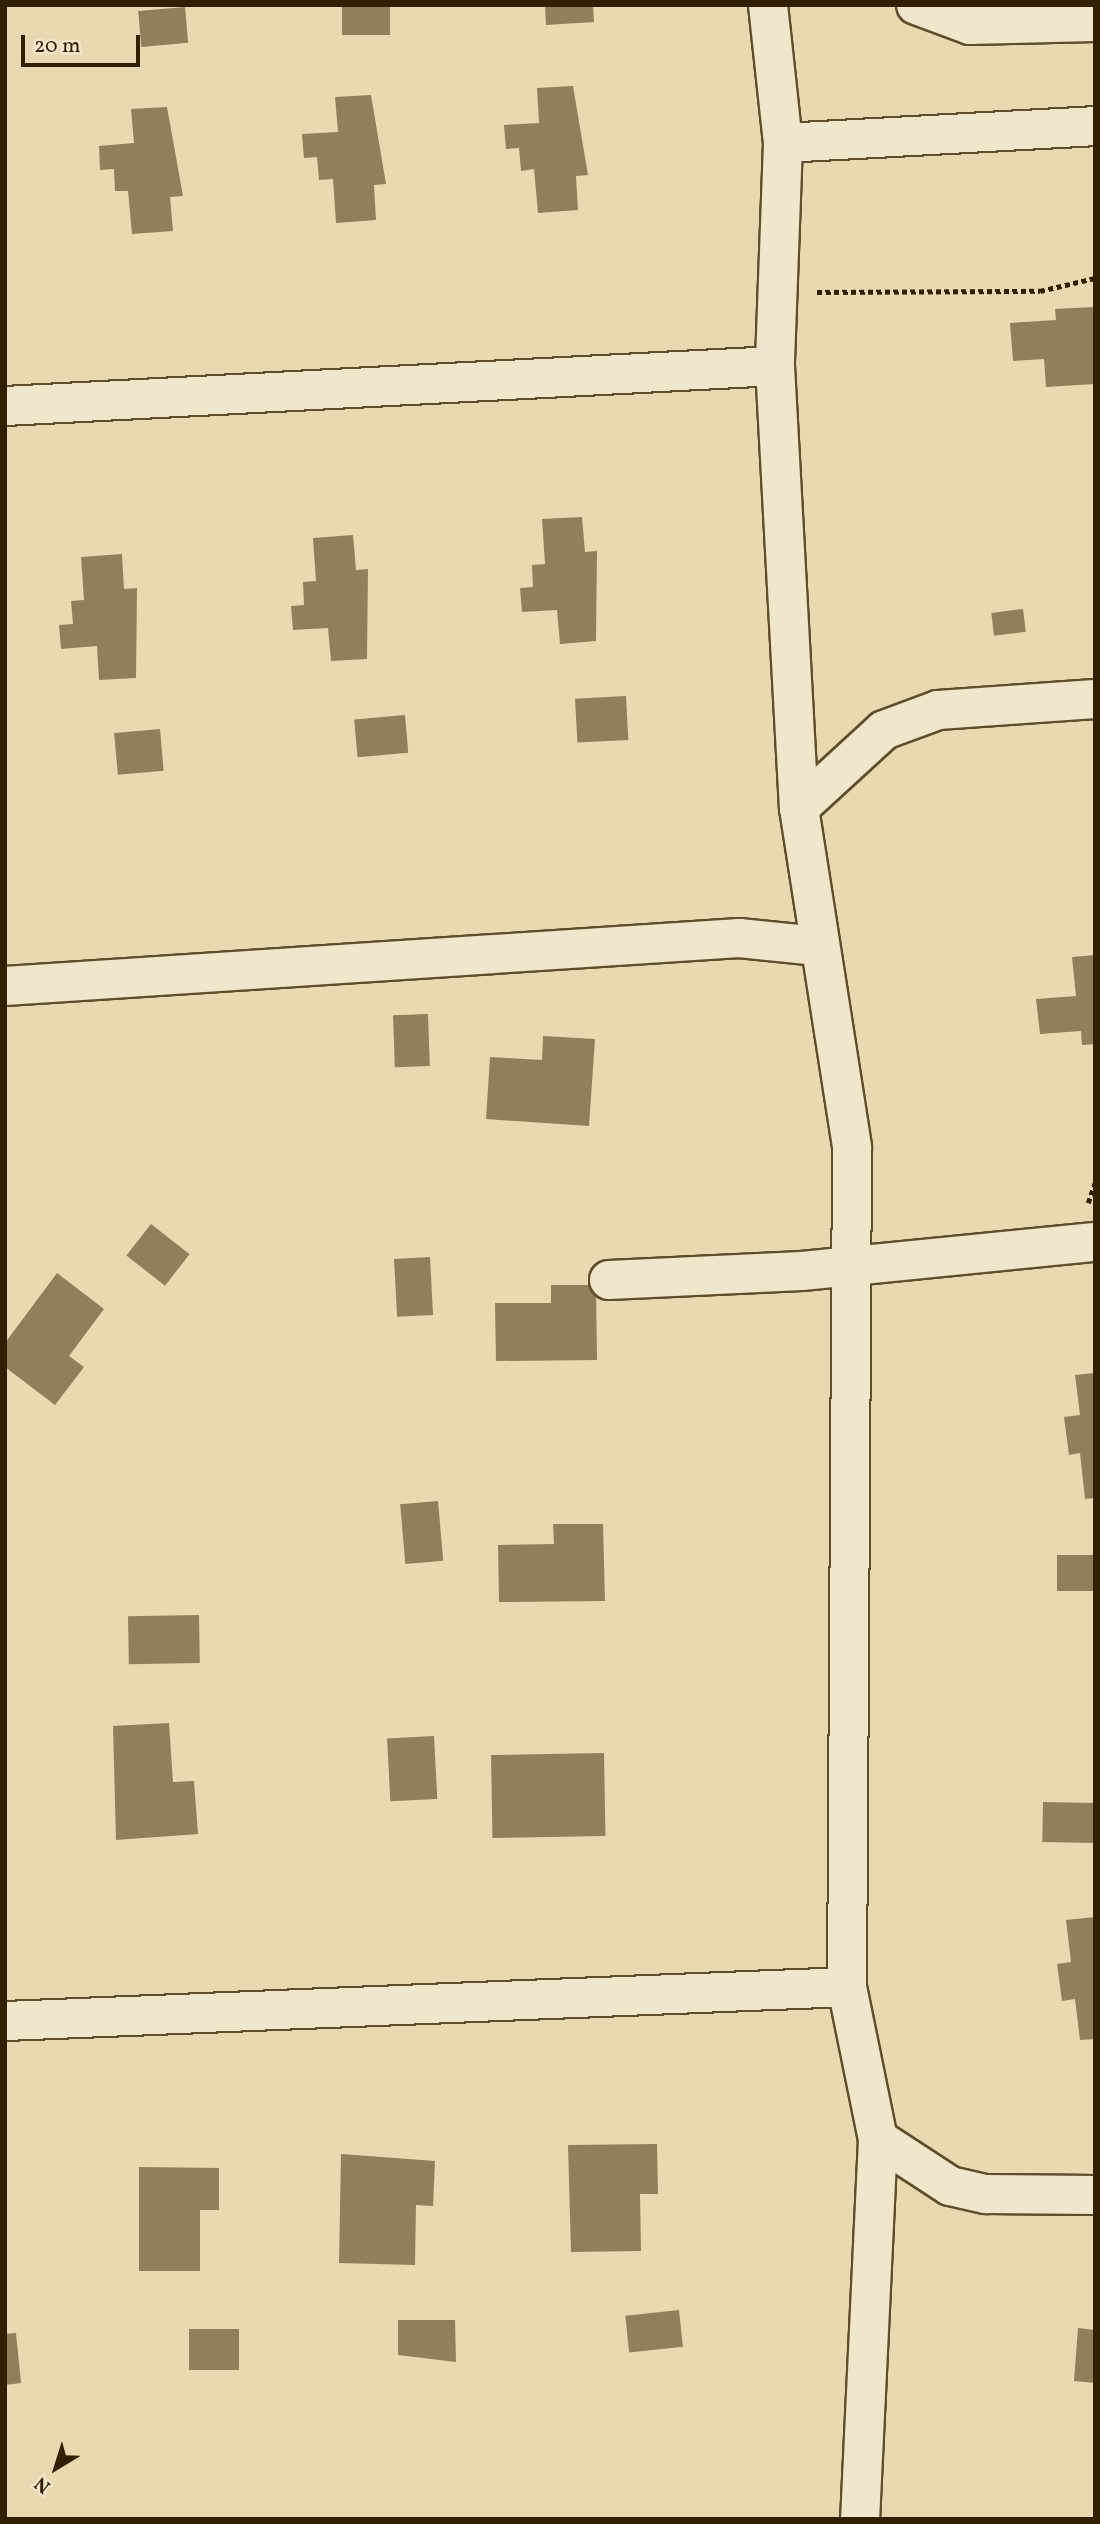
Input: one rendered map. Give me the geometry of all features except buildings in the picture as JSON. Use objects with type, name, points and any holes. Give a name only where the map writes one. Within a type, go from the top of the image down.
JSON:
[{"type":"street","points":[[768,5],[783,143],[775,366],[799,808],[818,946],[852,1148],[847,1987],[878,2139],[860,2519]]},
{"type":"street","points":[[916,5],[970,25],[1095,22]]},
{"type":"street","points":[[783,143],[1095,126]]},
{"type":"street","points":[[5,406],[775,366]]},
{"type":"street","points":[[799,808],[884,730],[937,710],[1095,699]]},
{"type":"street","points":[[5,986],[739,939],[818,946]]},
{"type":"street","points":[[610,1280],[850,1264],[1095,1242]]},
{"type":"street","points":[[5,2021],[847,1987]]},
{"type":"street","points":[[878,2139],[950,2186],[986,2194],[1095,2195]]},
{"type":"path","points":[[777,295],[1040,291],[1095,278]]}]
